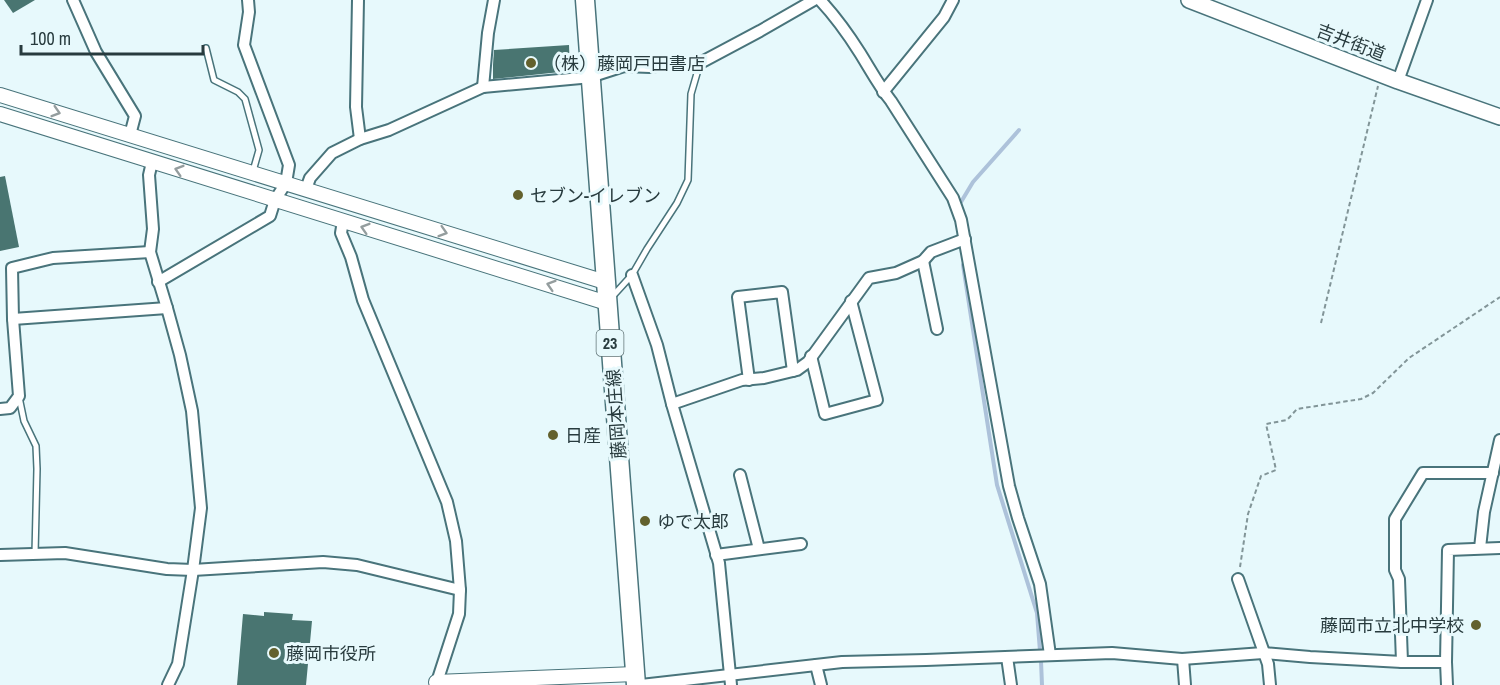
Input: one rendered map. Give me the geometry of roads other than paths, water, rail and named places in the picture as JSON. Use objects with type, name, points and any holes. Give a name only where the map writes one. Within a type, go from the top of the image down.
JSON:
[{"type":"main road","name":"藤岡本庄線","points":[[585,0],[637,681]]},
{"type":"main road","name":"吉井街道","points":[[1189,0],[1398,81],[1500,117]]},
{"type":"street","points":[[74,0],[96,52],[135,116],[130,135]]},
{"type":"street","points":[[158,282],[270,216],[275,200],[286,183],[290,165],[244,45],[249,0]]},
{"type":"street","points":[[358,0],[356,107],[360,139]]},
{"type":"street","points":[[483,87],[488,33],[494,0]]},
{"type":"street","points":[[306,189],[310,177],[332,153],[483,87],[591,77],[624,66],[650,67],[674,63],[700,63],[814,0]]},
{"type":"street","points":[[820,0],[834,15],[859,51],[883,92],[953,198],[962,220],[1009,486],[1040,584],[1050,655]]},
{"type":"street","points":[[883,92],[944,17],[953,0]]},
{"type":"street","points":[[1398,81],[1426,0]]},
{"type":"street","points":[[0,95],[605,282]]},
{"type":"street","points":[[0,114],[607,303]]},
{"type":"street","points":[[152,162],[149,175],[153,229],[150,252],[180,355],[192,411],[201,508],[178,664],[168,685]]},
{"type":"street","points":[[343,221],[341,233],[351,257],[363,300],[447,502],[456,541],[460,590],[459,614],[436,684],[730,680],[842,662],[1112,653],[1183,659],[1263,652],[1310,657],[1446,662]]},
{"type":"street","points":[[672,404],[729,384],[797,370],[812,357],[869,278],[896,273],[923,261],[931,252],[965,239]]},
{"type":"street","points":[[0,409],[10,408],[19,396],[12,268],[53,258],[150,252]]},
{"type":"street","points":[[923,261],[937,329]]},
{"type":"street","points":[[632,275],[657,345],[719,562],[730,680]]},
{"type":"street","points":[[748,380],[738,297],[782,292],[794,371]]},
{"type":"street","points":[[812,357],[825,414],[877,400],[852,301]]},
{"type":"street","points":[[13,319],[167,308]]},
{"type":"street","points":[[1480,548],[1484,512],[1500,440]]},
{"type":"street","points":[[1402,662],[1399,579],[1395,570],[1395,519],[1422,473],[1493,472]]},
{"type":"street","points":[[740,475],[759,549]]},
{"type":"street","points":[[717,555],[801,544]]},
{"type":"street","points":[[1447,685],[1448,550],[1500,548]]},
{"type":"street","points":[[0,555],[65,553],[167,569],[193,570],[323,562],[357,565],[460,590]]},
{"type":"street","points":[[1239,579],[1268,664],[1270,685]]},
{"type":"street","points":[[1007,657],[1011,685]]},
{"type":"street","points":[[1183,659],[1185,685]]},
{"type":"street","points":[[816,665],[821,685]]},
{"type":"lane","points":[[206,48],[214,80],[238,92],[245,99],[259,150],[253,173]]},
{"type":"lane","points":[[607,303],[632,275],[646,249],[677,203],[688,180],[691,94],[700,63]]},
{"type":"lane","points":[[19,396],[24,421],[36,446],[35,554]]},
{"type":"waterway","points":[[961,202],[973,182],[1019,130]]},
{"type":"waterway","points":[[963,265],[997,485],[1037,613],[1040,651]]},
{"type":"waterway","points":[[1041,661],[1042,685]]},
{"type":"place","name":"（株）藤岡戸田書店","points":[[531,63]]},
{"type":"place","name":"セブン-イレブン","points":[[518,195]]},
{"type":"place","name":"日産","points":[[553,435]]},
{"type":"place","name":"ゆで太郎","points":[[645,521]]},
{"type":"place","name":"藤岡市立北中学校","points":[[1476,625]]},
{"type":"place","name":"藤岡市役所","points":[[274,653]]}]
